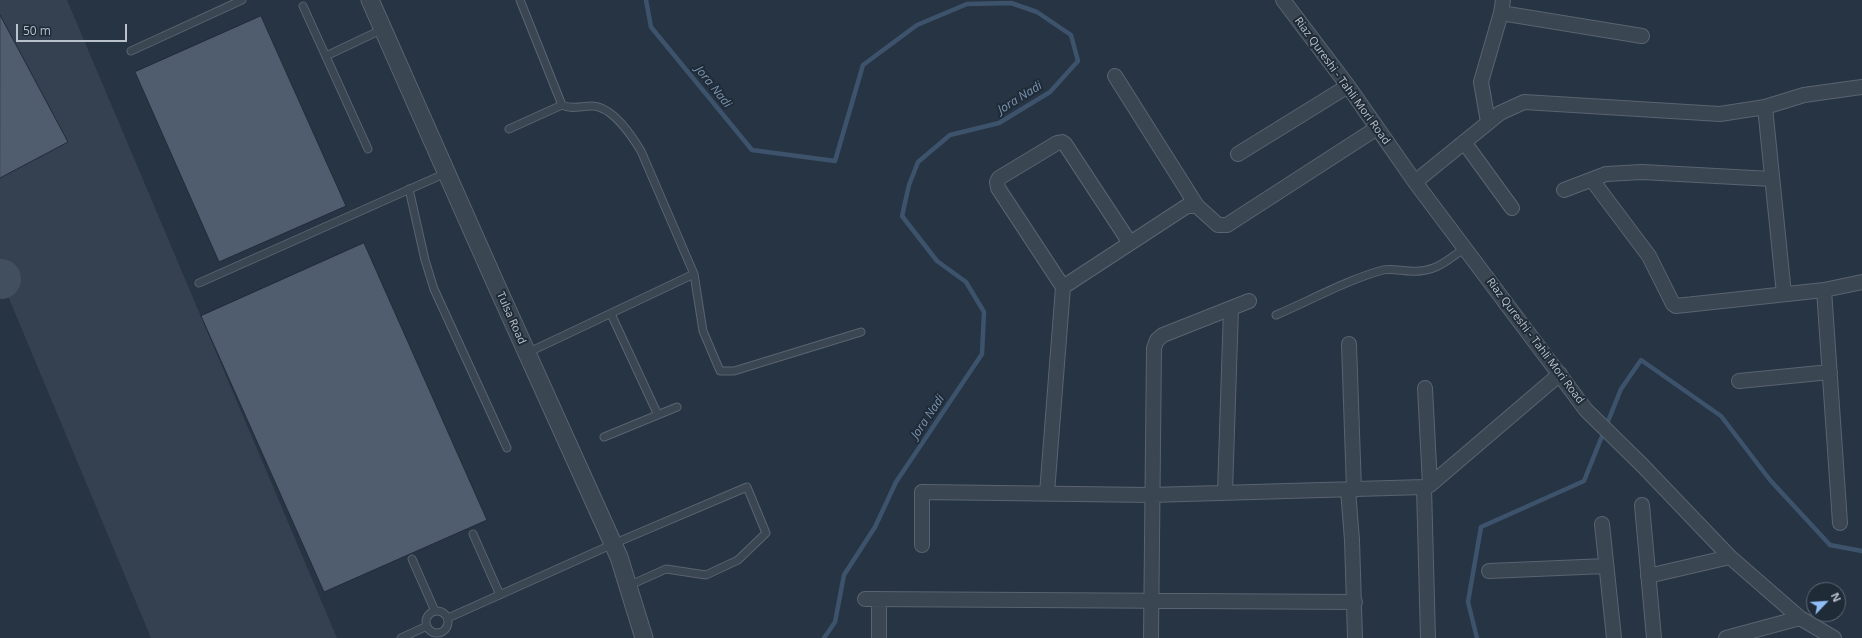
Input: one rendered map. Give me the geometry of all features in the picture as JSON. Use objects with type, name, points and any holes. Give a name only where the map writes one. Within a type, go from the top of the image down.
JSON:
[{"type":"street","name":"Tulsa Road","points":[[370,0],[613,544],[644,638]]},
{"type":"street","name":"Riaz Qureshi - Tahli Mori Road","points":[[1283,0],[1348,86],[1415,182],[1586,410],[1643,466],[1730,557],[1800,618],[1834,638]]},
{"type":"street","points":[[1488,122],[1481,82],[1502,6],[1642,36]]},
{"type":"street","points":[[1115,76],[1198,206],[1218,225],[1227,225],[1377,128]]},
{"type":"street","points":[[1238,154],[1348,86]]},
{"type":"street","points":[[1415,182],[1500,112],[1524,102],[1720,114],[1765,107],[1804,95],[1862,87]]},
{"type":"street","points":[[1765,107],[1784,294]]},
{"type":"street","points":[[1046,494],[1063,287],[998,188],[997,182],[999,178],[1057,143],[1062,142],[1065,144],[1130,243]]},
{"type":"street","points":[[1464,142],[1512,208]]},
{"type":"street","points":[[1564,190],[1606,174],[1642,172],[1772,179]]},
{"type":"street","points":[[1592,180],[1649,256],[1673,304],[1676,306],[1824,290],[1862,282]]},
{"type":"street","points":[[1063,287],[1187,206],[1198,206]]},
{"type":"street","points":[[1824,290],[1840,523]]},
{"type":"street","points":[[1151,638],[1151,495],[1154,348],[1157,340],[1163,335],[1249,302]]},
{"type":"street","points":[[1225,492],[1231,308]]},
{"type":"street","points":[[1349,344],[1355,638]]},
{"type":"street","points":[[1739,381],[1830,372]]},
{"type":"street","points":[[922,545],[922,492],[1151,495],[1351,490],[1427,486],[1560,374]]},
{"type":"street","points":[[1425,388],[1428,638]]},
{"type":"street","points":[[1642,505],[1654,638]]},
{"type":"street","points":[[1602,524],[1614,638]]},
{"type":"street","points":[[1648,576],[1730,557]]},
{"type":"street","points":[[1489,571],[1606,566]]},
{"type":"street","points":[[865,599],[1151,602],[1355,602]]},
{"type":"street","points":[[879,599],[879,638]]},
{"type":"street","points":[[1726,638],[1800,618]]},
{"type":"lane","points":[[131,51],[242,0]]},
{"type":"lane","points":[[520,0],[562,105],[569,108],[597,106],[609,112],[631,135],[641,151],[694,274],[704,331],[720,370],[725,372],[734,372],[861,332]]},
{"type":"lane","points":[[303,6],[368,149]]},
{"type":"lane","points":[[326,56],[383,29]]},
{"type":"lane","points":[[509,129],[562,105]]},
{"type":"lane","points":[[199,283],[446,173]]},
{"type":"lane","points":[[409,190],[421,245],[434,289],[507,448]]},
{"type":"lane","points":[[1276,315],[1364,277],[1385,270],[1412,272],[1428,271],[1437,268],[1465,248]]},
{"type":"lane","points":[[527,353],[694,274]]},
{"type":"lane","points":[[611,314],[658,415]]},
{"type":"lane","points":[[604,437],[677,407]]},
{"type":"lane","points":[[448,618],[613,544],[747,487],[766,533],[738,560],[706,575],[666,569],[628,586]]},
{"type":"lane","points":[[473,534],[500,595]]},
{"type":"lane","points":[[412,559],[435,610]]},
{"type":"lane","points":[[435,610],[442,611],[448,618],[448,625],[444,635],[435,633],[427,626],[426,621],[428,615],[435,610]]},
{"type":"lane","points":[[401,638],[427,626]]},
{"type":"shaded area","points":[[0,0],[67,0],[337,638],[151,638],[0,277]]},
{"type":"building","points":[[0,15],[68,142],[0,178]]},
{"type":"building","points":[[261,16],[346,206],[219,262],[135,72]]},
{"type":"building","points":[[364,243],[487,520],[324,592],[201,316]]},
{"type":"waterway","name":"Jora Nadi","points":[[646,0],[651,27],[752,150],[835,161],[863,65],[917,25],[967,4],[1011,3],[1037,12],[1071,35],[1078,61],[1050,92],[999,123],[950,135],[918,162],[909,185],[902,216],[937,261],[966,282],[984,312],[982,354],[896,482],[875,527],[844,575],[835,622],[824,638]]},
{"type":"waterway","points":[[1477,638],[1468,602],[1481,527],[1584,481],[1621,389],[1641,360],[1721,416],[1770,480],[1830,545],[1862,551]]}]
